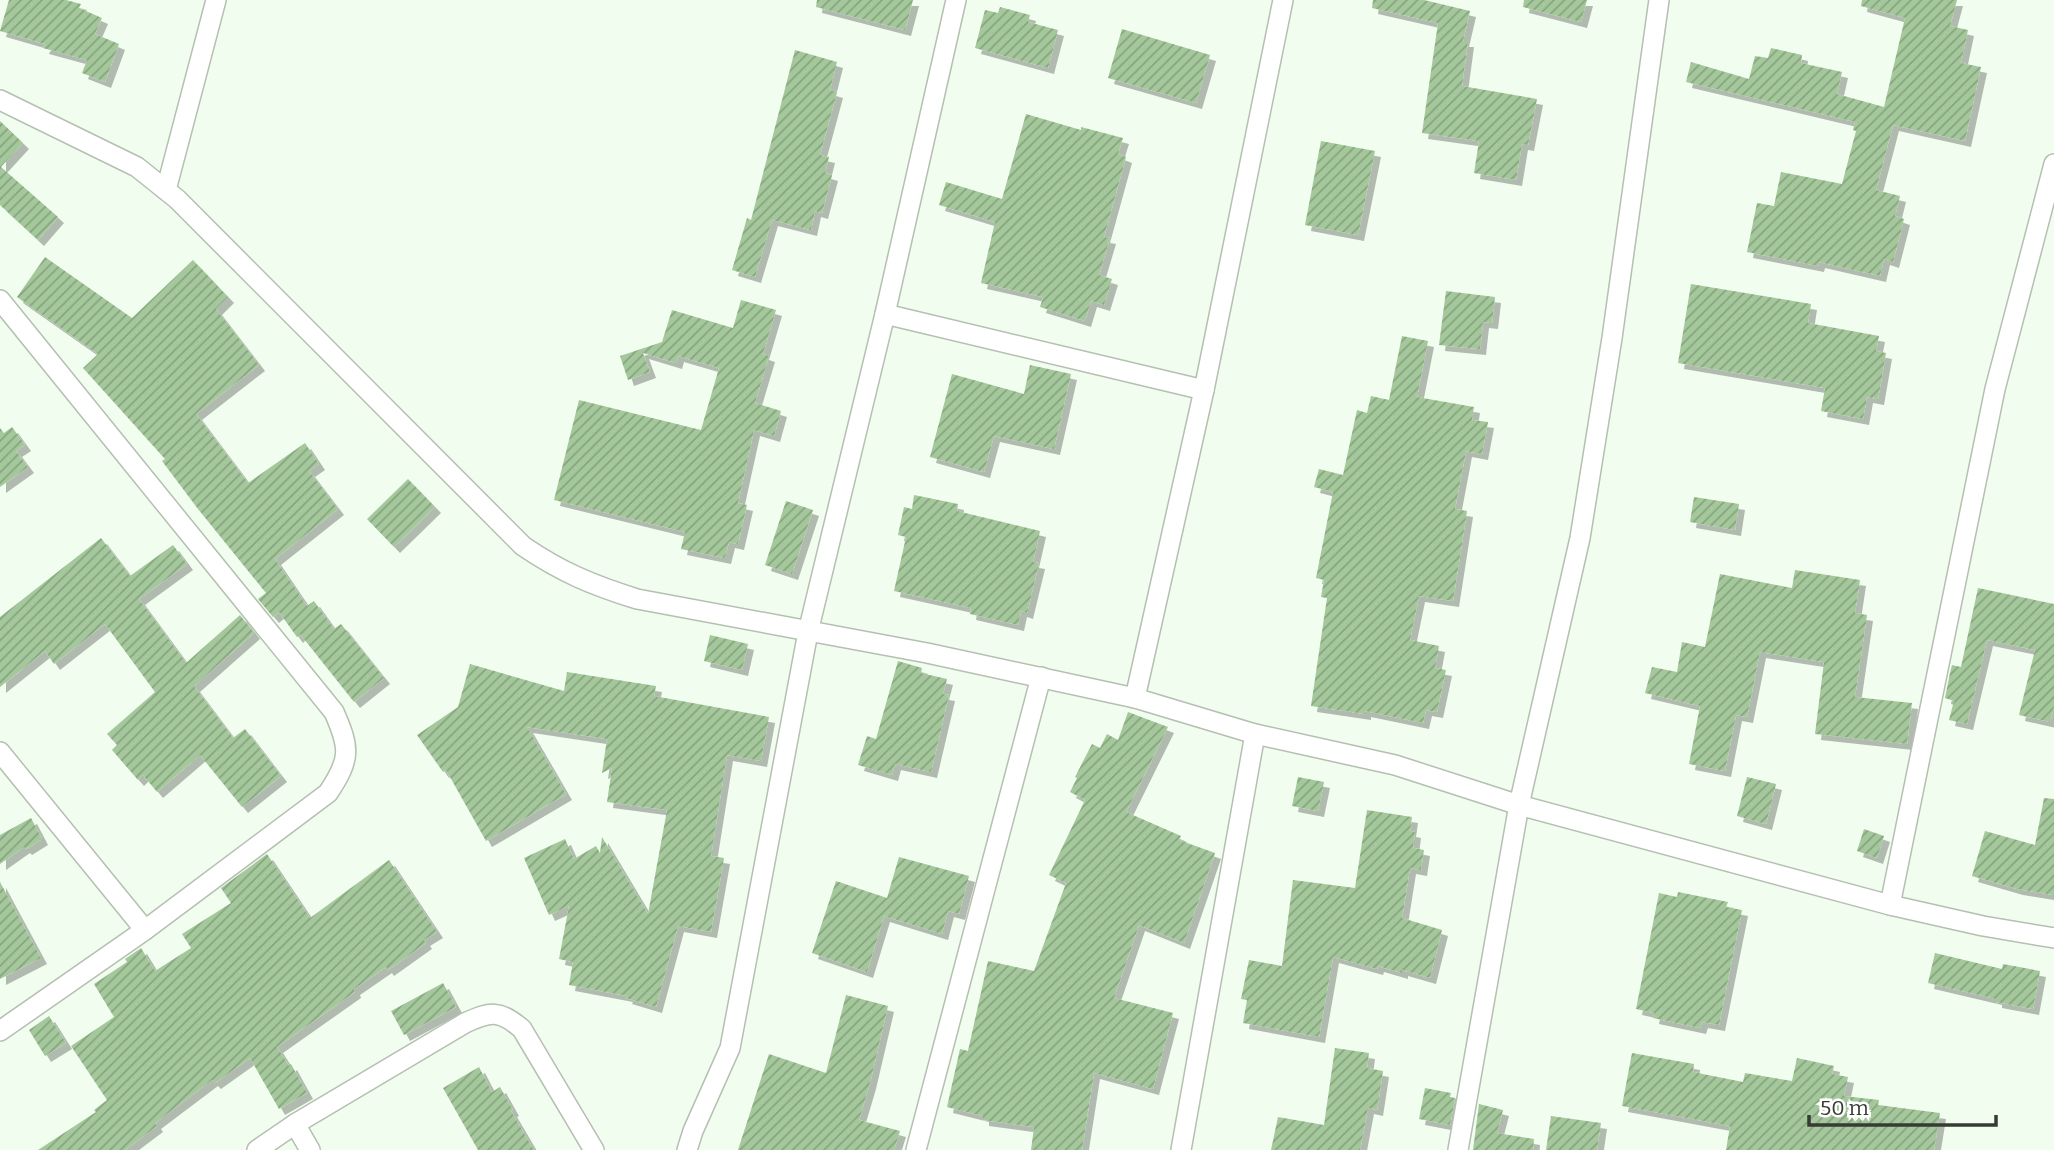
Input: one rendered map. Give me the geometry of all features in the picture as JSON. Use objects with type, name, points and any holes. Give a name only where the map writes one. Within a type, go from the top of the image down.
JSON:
[{"type":"street","points":[[166,190],[216,0]]},
{"type":"street","points":[[687,1150],[730,1048],[808,632],[885,314],[956,0]]},
{"type":"street","points":[[1135,698],[1204,390],[1283,0]]},
{"type":"street","points":[[1458,1150],[1519,805],[1580,538],[1612,338],[1659,0]]},
{"type":"street","points":[[0,100],[137,167],[166,190],[523,545],[553,566],[591,584],[636,599],[927,653],[1135,698],[1255,734],[1395,765],[1519,805],[1890,905],[1983,926],[2054,938]]},
{"type":"street","points":[[1890,905],[1995,389],[2054,164]]},
{"type":"street","points":[[0,300],[334,712],[345,737],[346,754],[341,774],[328,793],[145,930],[0,1031]]},
{"type":"street","points":[[885,314],[1204,390]]},
{"type":"street","points":[[916,1150],[1041,677]]},
{"type":"street","points":[[1181,1150],[1255,734]]},
{"type":"street","points":[[0,752],[145,930]]},
{"type":"street","points":[[257,1150],[295,1124],[465,1023],[481,1015],[495,1013],[509,1018],[522,1029],[594,1150]]},
{"type":"street","points":[[295,1124],[310,1150]]},
{"type":"building","points":[[9,0],[66,0],[81,4],[79,8],[102,18],[95,34],[119,44],[105,82],[82,73],[87,60],[43,48],[45,44],[0,31]]},
{"type":"building","points":[[817,0],[913,0],[905,30],[816,7]]},
{"type":"building","points":[[1373,0],[1424,0],[1470,11],[1463,41],[1468,41],[1462,86],[1537,99],[1528,145],[1522,144],[1516,180],[1474,173],[1479,141],[1422,133],[1438,23],[1372,8]]},
{"type":"building","points":[[1524,0],[1587,0],[1581,22],[1523,7]]},
{"type":"building","points":[[1862,0],[1957,0],[1950,26],[1968,30],[1961,63],[1981,67],[1965,141],[1893,125],[1876,190],[1900,196],[1895,216],[1904,219],[1893,262],[1884,259],[1880,276],[1819,262],[1818,266],[1747,252],[1757,203],[1774,206],[1781,172],[1842,184],[1856,131],[1853,130],[1855,122],[1686,82],[1691,62],[1749,79],[1755,56],[1768,58],[1771,48],[1802,55],[1801,63],[1842,72],[1837,94],[1884,107],[1905,18],[1861,6]]},
{"type":"building","points":[[1000,7],[1030,15],[1028,22],[1058,30],[1048,68],[975,48],[985,10],[998,13]]},
{"type":"building","points":[[1122,29],[1210,55],[1196,103],[1108,78]]},
{"type":"building","points":[[795,50],[837,62],[830,90],[837,92],[820,155],[829,157],[825,173],[832,175],[822,213],[815,211],[811,230],[772,220],[755,277],[732,270],[747,218],[751,220]]},
{"type":"building","points":[[1026,114],[1081,130],[1081,127],[1123,138],[1118,154],[1126,157],[1104,237],[1110,238],[1099,275],[1112,279],[1104,305],[1091,301],[1085,321],[1040,307],[1043,297],[981,283],[995,222],[939,205],[946,182],[1002,199]]},
{"type":"building","points":[[0,121],[23,143],[1,167],[58,217],[38,240],[0,205]]},
{"type":"building","points":[[1321,141],[1375,151],[1358,235],[1305,225]]},
{"type":"building","points":[[45,257],[132,318],[193,260],[228,297],[216,309],[259,365],[196,414],[248,483],[305,443],[319,464],[309,471],[338,509],[275,559],[307,606],[314,601],[334,629],[341,624],[384,678],[354,702],[300,634],[297,637],[279,612],[273,617],[258,599],[266,593],[198,509],[162,461],[165,459],[83,368],[98,354],[17,297]]},
{"type":"building","points":[[1691,284],[1811,304],[1808,323],[1879,336],[1876,351],[1886,353],[1878,399],[1867,397],[1863,419],[1821,411],[1825,388],[1678,363]]},
{"type":"building","points":[[1446,291],[1495,297],[1492,323],[1483,322],[1480,349],[1439,345]]},
{"type":"building","points":[[741,300],[776,310],[763,354],[769,356],[755,403],[781,411],[774,436],[754,430],[738,503],[747,505],[738,544],[729,542],[725,558],[681,549],[685,532],[554,500],[579,400],[701,430],[719,368],[678,356],[676,363],[643,353],[650,372],[628,380],[620,356],[662,342],[672,310],[733,328]]},
{"type":"building","points":[[1402,336],[1428,341],[1417,397],[1474,407],[1472,420],[1488,422],[1482,454],[1466,451],[1455,509],[1467,511],[1453,601],[1419,596],[1410,640],[1439,646],[1435,668],[1446,670],[1437,712],[1426,710],[1423,723],[1365,711],[1365,714],[1311,706],[1327,598],[1321,597],[1324,580],[1316,578],[1333,492],[1314,487],[1319,469],[1343,475],[1357,410],[1367,413],[1371,396],[1389,400]]},
{"type":"building","points":[[1030,365],[1071,374],[1054,449],[994,436],[984,472],[930,457],[952,374],[1024,394]]},
{"type":"building","points":[[12,427],[25,445],[16,451],[28,467],[0,487],[0,428],[4,433]]},
{"type":"building","points":[[408,479],[435,507],[394,547],[367,519]]},
{"type":"building","points":[[914,495],[958,504],[957,511],[1040,531],[1033,562],[1039,563],[1027,613],[1021,611],[1018,625],[970,614],[971,608],[894,591],[906,537],[898,535],[904,507],[912,509]]},
{"type":"building","points":[[1694,497],[1739,504],[1735,530],[1690,522]]},
{"type":"building","points":[[786,501],[813,510],[792,574],[765,565]]},
{"type":"building","points":[[101,538],[130,576],[173,545],[187,564],[139,599],[186,663],[240,615],[254,633],[194,686],[233,738],[245,729],[281,776],[242,807],[200,755],[157,792],[143,775],[138,780],[112,750],[117,745],[107,734],[155,692],[105,624],[54,664],[45,651],[0,687],[0,617]]},
{"type":"building","points":[[1795,570],[1860,580],[1855,613],[1867,615],[1855,697],[1912,703],[1907,744],[1815,734],[1824,662],[1760,652],[1747,717],[1736,715],[1725,771],[1689,764],[1700,706],[1645,693],[1652,667],[1677,672],[1682,642],[1705,647],[1720,574],[1792,588]]},
{"type":"building","points":[[1978,588],[2054,604],[2054,707],[2050,722],[2019,715],[2035,650],[1987,640],[1967,724],[1949,720],[1954,701],[1945,698],[1950,673],[1952,665],[1961,667]]},
{"type":"building","points":[[710,635],[748,644],[742,670],[704,661]]},
{"type":"building","points":[[898,661],[922,668],[921,673],[947,679],[943,694],[949,695],[931,772],[895,764],[892,775],[858,765],[867,736],[876,739]]},
{"type":"building","points":[[470,664],[564,691],[567,672],[656,686],[654,696],[769,717],[761,761],[727,755],[711,856],[724,858],[711,932],[678,926],[656,1007],[626,998],[627,996],[569,985],[573,962],[559,959],[569,906],[549,915],[524,858],[565,839],[574,859],[596,846],[600,853],[602,837],[648,914],[667,810],[607,802],[612,768],[602,773],[607,739],[527,727],[566,794],[486,841],[446,770],[443,772],[417,735],[458,707]]},
{"type":"building","points":[[1128,712],[1168,727],[1126,812],[1181,836],[1179,840],[1215,853],[1184,943],[1139,925],[1114,998],[1173,1013],[1153,1089],[1094,1073],[1082,1150],[1031,1150],[1034,1127],[983,1120],[983,1116],[947,1107],[960,1049],[968,1051],[988,961],[1034,971],[1066,883],[1049,875],[1085,800],[1070,792],[1077,778],[1075,777],[1092,744],[1100,748],[1107,734],[1118,740]]},
{"type":"building","points":[[1298,777],[1324,782],[1318,811],[1292,806]]},
{"type":"building","points":[[1747,777],[1776,784],[1766,824],[1737,816]]},
{"type":"building","points":[[2044,798],[2054,799],[2054,895],[2017,889],[1972,876],[1985,831],[2035,845]]},
{"type":"building","points":[[1367,810],[1412,817],[1410,831],[1415,832],[1413,848],[1424,850],[1421,870],[1410,868],[1402,918],[1442,930],[1430,978],[1402,970],[1402,973],[1378,966],[1377,969],[1333,957],[1319,1037],[1243,1023],[1247,1000],[1241,999],[1249,960],[1282,966],[1293,880],[1355,888]]},
{"type":"building","points":[[31,818],[42,839],[26,849],[24,847],[0,864],[0,835]]},
{"type":"building","points":[[1864,829],[1884,836],[1877,858],[1857,851]]},
{"type":"building","points":[[267,854],[310,918],[389,860],[437,932],[424,940],[426,943],[388,970],[386,967],[354,989],[355,992],[277,1047],[289,1066],[291,1064],[307,1093],[279,1109],[250,1058],[215,1083],[212,1080],[155,1123],[157,1126],[125,1150],[38,1150],[96,1112],[94,1110],[107,1100],[71,1046],[114,1017],[94,984],[127,962],[125,959],[141,948],[155,971],[191,948],[182,934],[231,903],[221,888]]},
{"type":"building","points":[[899,857],[969,876],[959,914],[948,911],[942,934],[884,916],[867,972],[812,953],[836,881],[887,898]]},
{"type":"building","points":[[0,882],[41,958],[0,979]]},
{"type":"building","points":[[1678,892],[1728,902],[1726,907],[1742,910],[1719,1025],[1702,1022],[1700,1028],[1653,1018],[1654,1013],[1636,1009],[1659,893],[1677,897]]},
{"type":"building","points":[[1935,953],[2002,969],[2003,964],[2040,971],[2033,1009],[1928,983]]},
{"type":"building","points":[[443,983],[456,1007],[404,1035],[391,1011]]},
{"type":"building","points":[[846,995],[888,1006],[859,1120],[900,1131],[894,1150],[738,1150],[769,1054],[826,1073]]},
{"type":"building","points":[[49,1016],[66,1043],[45,1056],[29,1030]]},
{"type":"building","points":[[1335,1048],[1369,1053],[1367,1068],[1383,1071],[1377,1110],[1368,1108],[1360,1150],[1271,1150],[1278,1117],[1324,1125]]},
{"type":"building","points":[[1632,1053],[1694,1064],[1693,1072],[1743,1082],[1745,1073],[1792,1081],[1797,1058],[1834,1066],[1832,1074],[1848,1077],[1844,1096],[1879,1100],[1878,1105],[1940,1113],[1934,1150],[1726,1150],[1730,1126],[1622,1106]]},
{"type":"building","points":[[479,1067],[492,1092],[500,1087],[534,1150],[478,1150],[443,1088]]},
{"type":"building","points":[[1425,1088],[1451,1093],[1450,1097],[1455,1098],[1450,1125],[1419,1119]]},
{"type":"building","points":[[1479,1104],[1503,1110],[1497,1133],[1534,1139],[1533,1150],[1473,1150]]},
{"type":"building","points":[[1551,1116],[1601,1123],[1597,1150],[1546,1150]]}]
